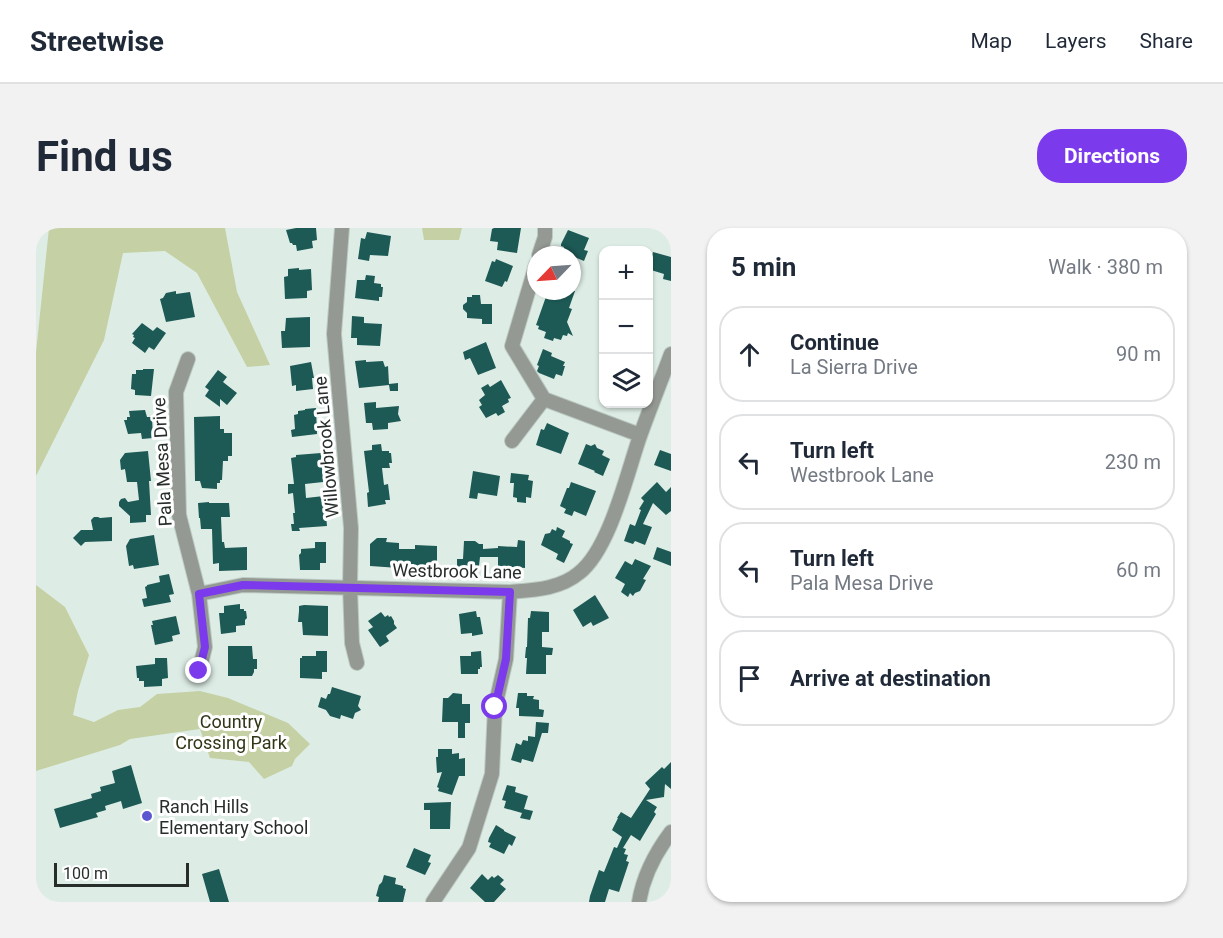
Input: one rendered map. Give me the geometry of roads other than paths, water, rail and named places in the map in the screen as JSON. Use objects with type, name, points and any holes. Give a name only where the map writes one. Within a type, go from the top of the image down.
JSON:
[{"type":"street","name":"Willowbrook Lane","points":[[342,228],[334,334],[351,528],[352,643],[357,663]]},
{"type":"street","points":[[542,246],[545,228]]},
{"type":"street","points":[[527,295],[512,346],[544,399],[640,435]]},
{"type":"street","name":"Westbrook Lane","points":[[199,594],[243,585],[510,592],[549,588],[566,582],[580,573],[592,560],[610,525],[640,435],[671,354]]},
{"type":"street","name":"Pala Mesa Drive","points":[[188,359],[176,392],[179,515],[199,594],[205,647],[199,671]]},
{"type":"street","points":[[512,441],[544,399]]},
{"type":"street","points":[[433,902],[469,848],[492,774],[495,707],[506,659],[510,592]]},
{"type":"street","points":[[639,902],[641,891],[659,848],[671,832]]},
{"type":"place","name":"Ranch Hills Elementary School","points":[[147,816]]},
{"type":"park label","name":"Country Crossing Park","points":[[231,731]]}]
